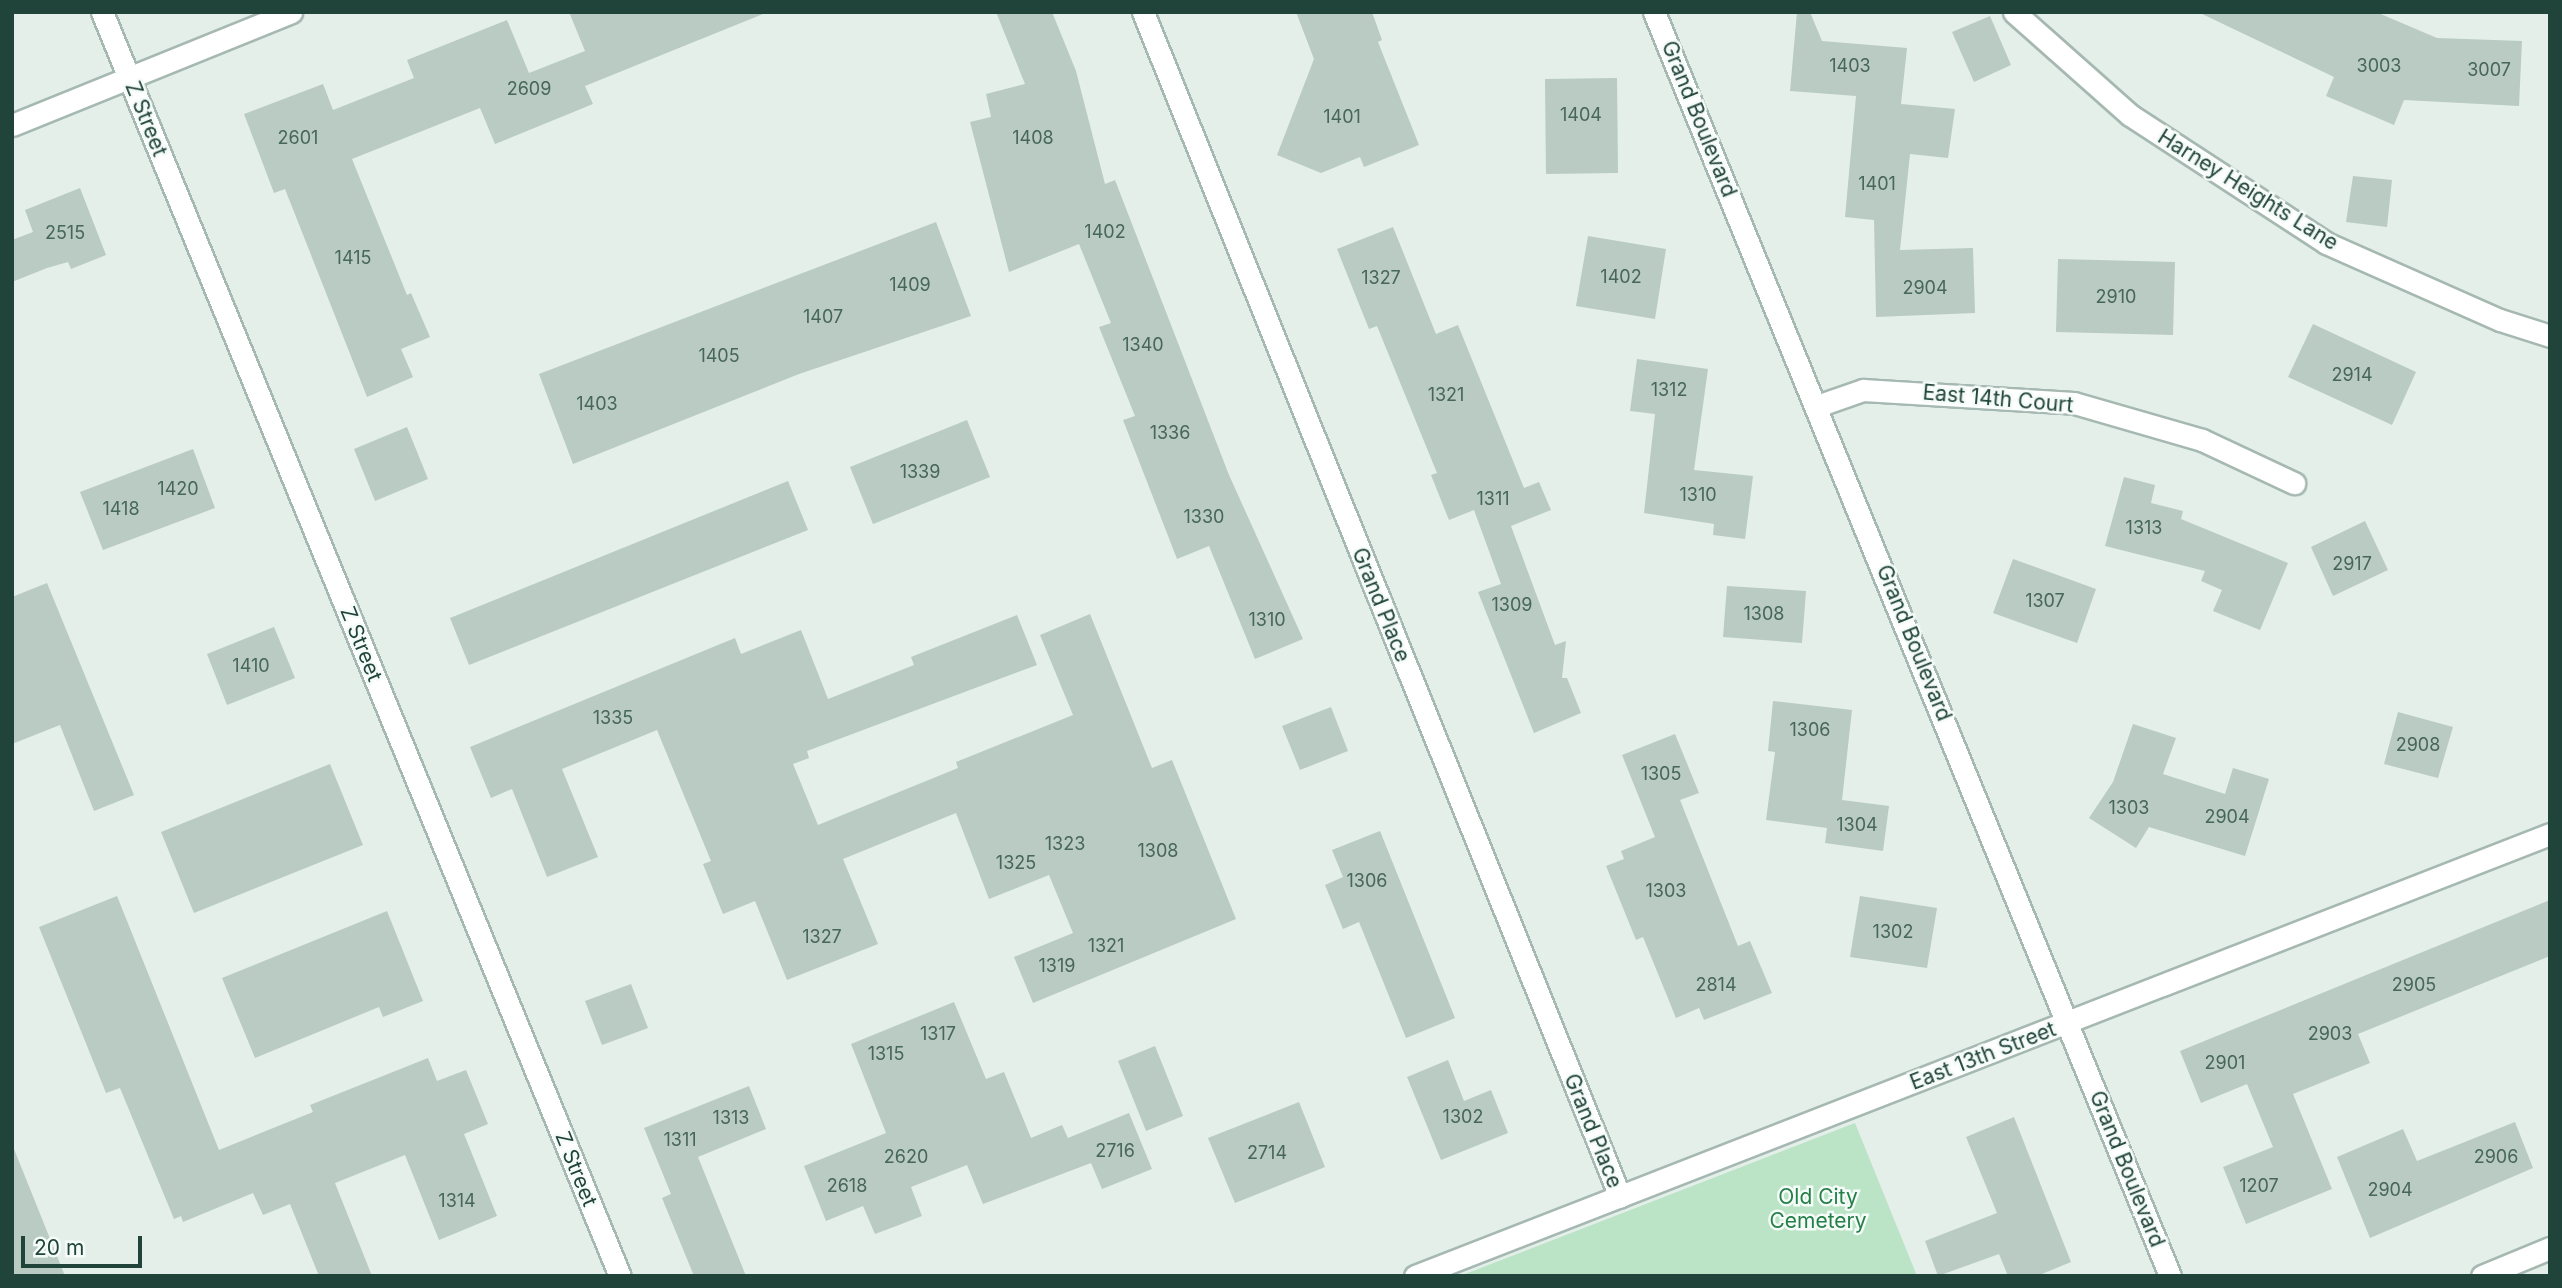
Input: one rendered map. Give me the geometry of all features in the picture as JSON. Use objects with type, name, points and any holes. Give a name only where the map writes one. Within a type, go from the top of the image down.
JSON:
[{"type":"street","name":"Z Street","points":[[103,12],[620,1276]]},
{"type":"street","points":[[12,125],[291,12]]},
{"type":"street","name":"Grand Place","points":[[1143,12],[1619,1197]]},
{"type":"street","name":"Grand Boulevard","points":[[1654,12],[2171,1276]]},
{"type":"street","name":"Harney Heights Lane","points":[[2014,12],[2130,115],[2326,243],[2500,320],[2550,336]]},
{"type":"street","name":"East 14th Court","points":[[1817,406],[1863,390],[2074,403],[2202,440],[2294,483]]},
{"type":"street","name":"East 13th Street","points":[[1415,1276],[2550,834]]},
{"type":"street","points":[[2482,1276],[2550,1248]]},
{"type":"green space","name":"Old City Cemetery","points":[[1855,1123],[1917,1276],[1460,1276]]},
{"type":"building","points":[[569,12],[763,14],[585,86],[593,104],[495,144],[480,108],[352,159],[407,295],[411,293],[430,337],[401,349],[413,377],[367,397],[285,189],[274,193],[244,114],[323,84],[333,110],[414,78],[407,60],[507,20],[529,73],[585,51]]},
{"type":"building","points":[[996,12],[1052,12],[1076,71],[1105,184],[1115,180],[1229,475],[1303,639],[1255,659],[1209,546],[1177,559],[1123,420],[1135,416],[1099,327],[1111,323],[1079,244],[1009,272],[970,122],[991,117],[986,94],[1025,84]]},
{"type":"building","points":[[1296,12],[1372,12],[1382,40],[1378,42],[1419,145],[1364,167],[1360,157],[1321,173],[1277,155],[1314,59]]},
{"type":"building","points":[[1797,12],[1810,12],[1822,41],[1907,48],[1901,104],[1955,109],[1948,158],[1910,154],[1900,250],[1973,248],[1975,313],[1876,317],[1874,220],[1845,217],[1856,96],[1790,91]]},
{"type":"building","points":[[2198,12],[2376,12],[2437,38],[2522,41],[2519,106],[2404,100],[2394,125],[2326,96],[2334,77]]},
{"type":"building","points":[[1990,16],[2011,65],[1974,82],[1952,32]]},
{"type":"building","points":[[1617,78],[1618,173],[1546,174],[1545,79]]},
{"type":"building","points":[[2353,176],[2392,180],[2387,227],[2346,222]]},
{"type":"building","points":[[80,188],[106,255],[71,269],[68,262],[47,268],[12,282],[12,240],[33,232],[25,210]]},
{"type":"building","points":[[936,222],[971,316],[799,374],[573,464],[539,374]]},
{"type":"building","points":[[1393,227],[1436,334],[1458,325],[1524,488],[1539,482],[1551,510],[1511,526],[1555,645],[1566,641],[1562,678],[1567,678],[1581,713],[1534,733],[1478,592],[1501,584],[1474,510],[1449,520],[1431,475],[1437,473],[1377,326],[1369,329],[1337,249]]},
{"type":"building","points":[[1588,236],[1666,249],[1655,319],[1576,306]]},
{"type":"building","points":[[2058,259],[2175,262],[2173,335],[2056,332]]},
{"type":"building","points":[[2313,324],[2416,372],[2392,425],[2288,377]]},
{"type":"building","points":[[1637,359],[1708,369],[1694,470],[1753,476],[1745,539],[1713,535],[1714,524],[1644,513],[1655,414],[1630,411]]},
{"type":"building","points":[[967,420],[990,477],[873,524],[850,467]]},
{"type":"building","points":[[407,427],[428,479],[375,501],[354,449]]},
{"type":"building","points":[[193,449],[215,508],[103,550],[80,492]]},
{"type":"building","points":[[2124,477],[2155,485],[2151,503],[2183,511],[2181,519],[2288,563],[2260,630],[2213,611],[2222,590],[2201,581],[2205,571],[2105,546]]},
{"type":"building","points":[[788,481],[808,530],[469,665],[450,618]]},
{"type":"building","points":[[2365,521],[2388,570],[2333,596],[2311,547]]},
{"type":"building","points":[[2013,559],[2096,589],[2077,643],[1993,613]]},
{"type":"building","points":[[47,583],[134,795],[94,811],[60,725],[12,744],[12,597]]},
{"type":"building","points":[[1727,586],[1806,591],[1802,643],[1723,637]]},
{"type":"building","points":[[1090,614],[1152,768],[1172,760],[1236,919],[1033,1003],[1014,957],[1073,933],[1049,875],[989,899],[956,813],[843,859],[878,944],[787,980],[755,901],[723,914],[703,864],[711,861],[657,730],[562,769],[598,857],[547,877],[512,789],[491,798],[470,747],[735,638],[741,654],[801,630],[828,699],[914,665],[911,657],[1017,615],[1037,665],[807,751],[809,758],[793,764],[818,825],[958,768],[956,762],[1073,715],[1040,635]]},
{"type":"building","points":[[274,627],[295,678],[227,705],[207,654]]},
{"type":"building","points":[[1773,701],[1852,710],[1842,800],[1889,806],[1883,851],[1825,843],[1827,828],[1766,820],[1775,752],[1768,751]]},
{"type":"building","points":[[1331,707],[1348,751],[1300,770],[1282,726]]},
{"type":"building","points":[[2398,712],[2453,727],[2438,778],[2384,764]]},
{"type":"building","points":[[2133,724],[2176,738],[2163,774],[2225,794],[2233,768],[2269,779],[2245,856],[2149,827],[2136,848],[2089,818],[2113,782]]},
{"type":"building","points":[[1675,734],[1699,793],[1680,800],[1738,946],[1750,941],[1772,993],[1704,1020],[1699,1008],[1676,1018],[1643,937],[1636,940],[1606,866],[1624,859],[1621,851],[1655,837],[1622,755]]},
{"type":"building","points":[[330,764],[363,845],[194,913],[161,832]]},
{"type":"building","points":[[1380,831],[1455,1018],[1406,1038],[1359,922],[1343,929],[1325,885],[1343,877],[1332,850]]},
{"type":"building","points":[[117,896],[219,1150],[313,1112],[310,1105],[428,1058],[437,1081],[466,1070],[488,1124],[464,1134],[497,1216],[439,1240],[405,1155],[335,1183],[372,1276],[319,1276],[290,1204],[263,1215],[253,1193],[183,1222],[181,1216],[174,1219],[120,1088],[106,1093],[39,927]]},
{"type":"building","points":[[1860,896],[1937,908],[1927,968],[1850,957]]},
{"type":"building","points":[[2550,900],[2550,956],[2358,1034],[2370,1063],[2293,1094],[2332,1189],[2246,1224],[2223,1167],[2273,1147],[2247,1084],[2201,1103],[2180,1051]]},
{"type":"building","points":[[387,911],[423,1001],[383,1017],[379,1007],[255,1058],[222,978]]},
{"type":"building","points":[[631,984],[648,1028],[602,1045],[585,1001]]},
{"type":"building","points":[[954,1002],[986,1079],[1004,1072],[1031,1138],[1062,1125],[1068,1138],[1129,1113],[1152,1169],[1102,1189],[1091,1163],[983,1204],[967,1165],[911,1187],[922,1216],[875,1234],[863,1206],[826,1221],[804,1166],[886,1133],[851,1044]]},
{"type":"building","points":[[1155,1046],[1183,1116],[1146,1131],[1118,1061]]},
{"type":"building","points":[[1448,1060],[1464,1101],[1491,1090],[1508,1133],[1441,1160],[1407,1077]]},
{"type":"building","points":[[749,1086],[766,1129],[698,1157],[746,1276],[694,1276],[662,1198],[671,1194],[644,1128]]},
{"type":"building","points":[[1299,1102],[1325,1167],[1235,1203],[1208,1138]]},
{"type":"building","points":[[2014,1117],[2071,1262],[2037,1276],[2008,1276],[1999,1254],[1938,1276],[1925,1241],[1997,1213],[1966,1137]]},
{"type":"building","points":[[2515,1122],[2533,1168],[2370,1238],[2337,1157],[2403,1129],[2417,1161]]},
{"type":"building","points":[[14,1149],[65,1276],[12,1276]]}]
